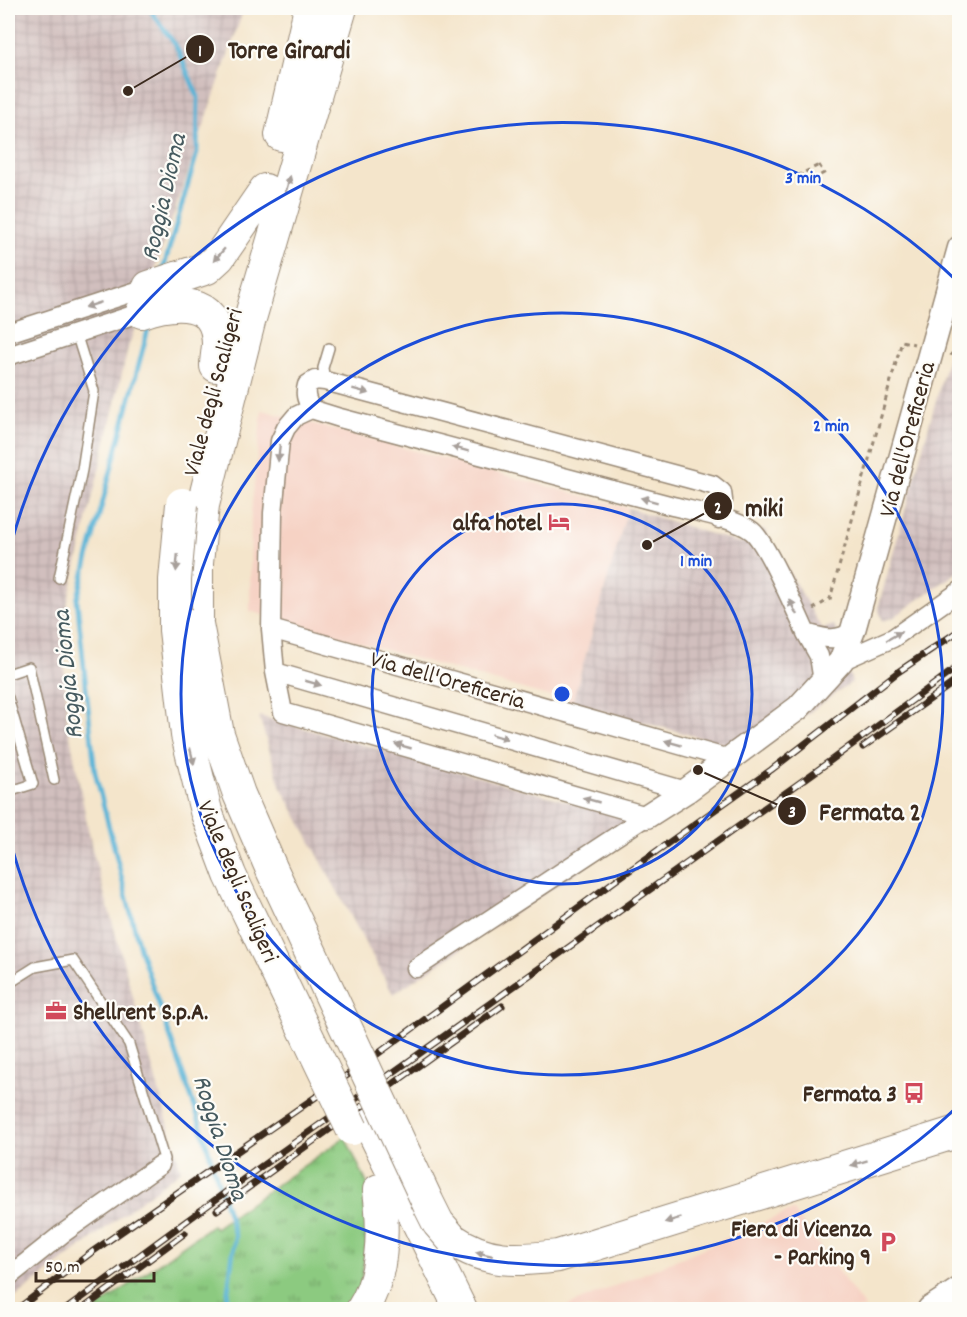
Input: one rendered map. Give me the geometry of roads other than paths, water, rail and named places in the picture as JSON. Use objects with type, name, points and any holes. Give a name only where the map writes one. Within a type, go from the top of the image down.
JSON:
[{"type":"highway","points":[[291,137],[310,8]]},
{"type":"highway","name":"Viale degli Scaligeri","points":[[324,8],[291,137],[249,322],[192,505],[197,563],[198,664],[208,731],[225,796],[249,865],[367,1119],[461,1310]]},
{"type":"highway","name":"Viale degli Scaligeri","points":[[341,8],[291,137],[265,190],[229,329],[216,366],[192,505],[175,580],[175,630],[187,735],[206,812],[230,874],[438,1310]]},
{"type":"highway","points":[[291,137],[338,62],[359,8]]},
{"type":"highway","points":[[156,296],[207,268],[219,257],[265,190]]},
{"type":"highway","points":[[156,296],[203,310],[212,319],[218,341],[216,366]]},
{"type":"highway","points":[[197,624],[218,734],[239,794],[438,1223],[452,1239],[469,1251],[520,1261],[558,1256],[960,1131]]},
{"type":"highway","points":[[362,1310],[375,1279],[382,1233],[379,1190]]},
{"type":"main road","points":[[931,1310],[960,1291]]},
{"type":"street","name":"Via dell'Oreficeria","points":[[647,816],[686,791],[798,708],[841,661],[853,630],[960,248]]},
{"type":"street","points":[[8,333],[156,296]]},
{"type":"street","points":[[8,356],[76,333],[156,296]]},
{"type":"street","points":[[311,410],[305,398],[307,385],[315,380],[325,381],[713,485],[722,492],[723,500],[719,519]]},
{"type":"street","points":[[647,816],[283,711],[275,672],[271,629],[273,513],[280,441],[286,428],[296,416],[311,410],[740,524],[754,532],[766,551],[819,656],[823,682]]},
{"type":"street","points":[[526,467],[534,437]]},
{"type":"street","points":[[841,661],[893,638],[960,591]]},
{"type":"street","points":[[802,625],[835,639],[844,638],[853,630]]},
{"type":"street","name":"Via dell'Oreficeria","points":[[271,629],[729,759]]},
{"type":"street","name":"Via dell'Oreficeria","points":[[275,672],[686,791]]},
{"type":"street","points":[[416,968],[647,816]]},
{"type":"street","points":[[8,1277],[62,1234],[160,1165]]},
{"type":"lane","points":[[58,578],[82,470],[94,391],[76,333]]},
{"type":"lane","points":[[325,381],[323,368],[329,348]]},
{"type":"lane","points":[[8,674],[30,667],[54,780]]},
{"type":"lane","points":[[8,698],[33,784],[8,792]]},
{"type":"lane","points":[[8,984],[35,968],[73,960],[129,1044],[164,1159],[160,1165]]},
{"type":"waterway","name":"Roggia Dioma","points":[[149,8],[176,46],[198,97],[197,153],[163,270]]},
{"type":"waterway","name":"Roggia Dioma","points":[[150,322],[77,600],[95,772],[140,950],[198,1117],[235,1236],[227,1298],[232,1310]]},
{"type":"railway","points":[[16,1310],[92,1252],[372,1058],[771,770],[898,672],[960,630]]},
{"type":"railway","points":[[65,1310],[256,1170],[819,769],[960,665]]},
{"type":"railway","points":[[863,747],[960,678]]},
{"type":"railway","points":[[217,1210],[502,1006]]},
{"type":"railway","points":[[81,1310],[185,1233]]},
{"type":"place","name":"Torre Girardi","points":[[128,91]]},
{"type":"place","name":"alfa hotel","points":[[559,522]]},
{"type":"place","name":"miki","points":[[647,545]]},
{"type":"place","name":"Fermata 2","points":[[698,770]]},
{"type":"place","name":"Shellrent S.p.A.","points":[[56,1011]]},
{"type":"place","name":"Fermata 3","points":[[914,1093]]},
{"type":"place","name":"Fiera di Vicenza - Parking 9","points":[[888,1242]]}]
